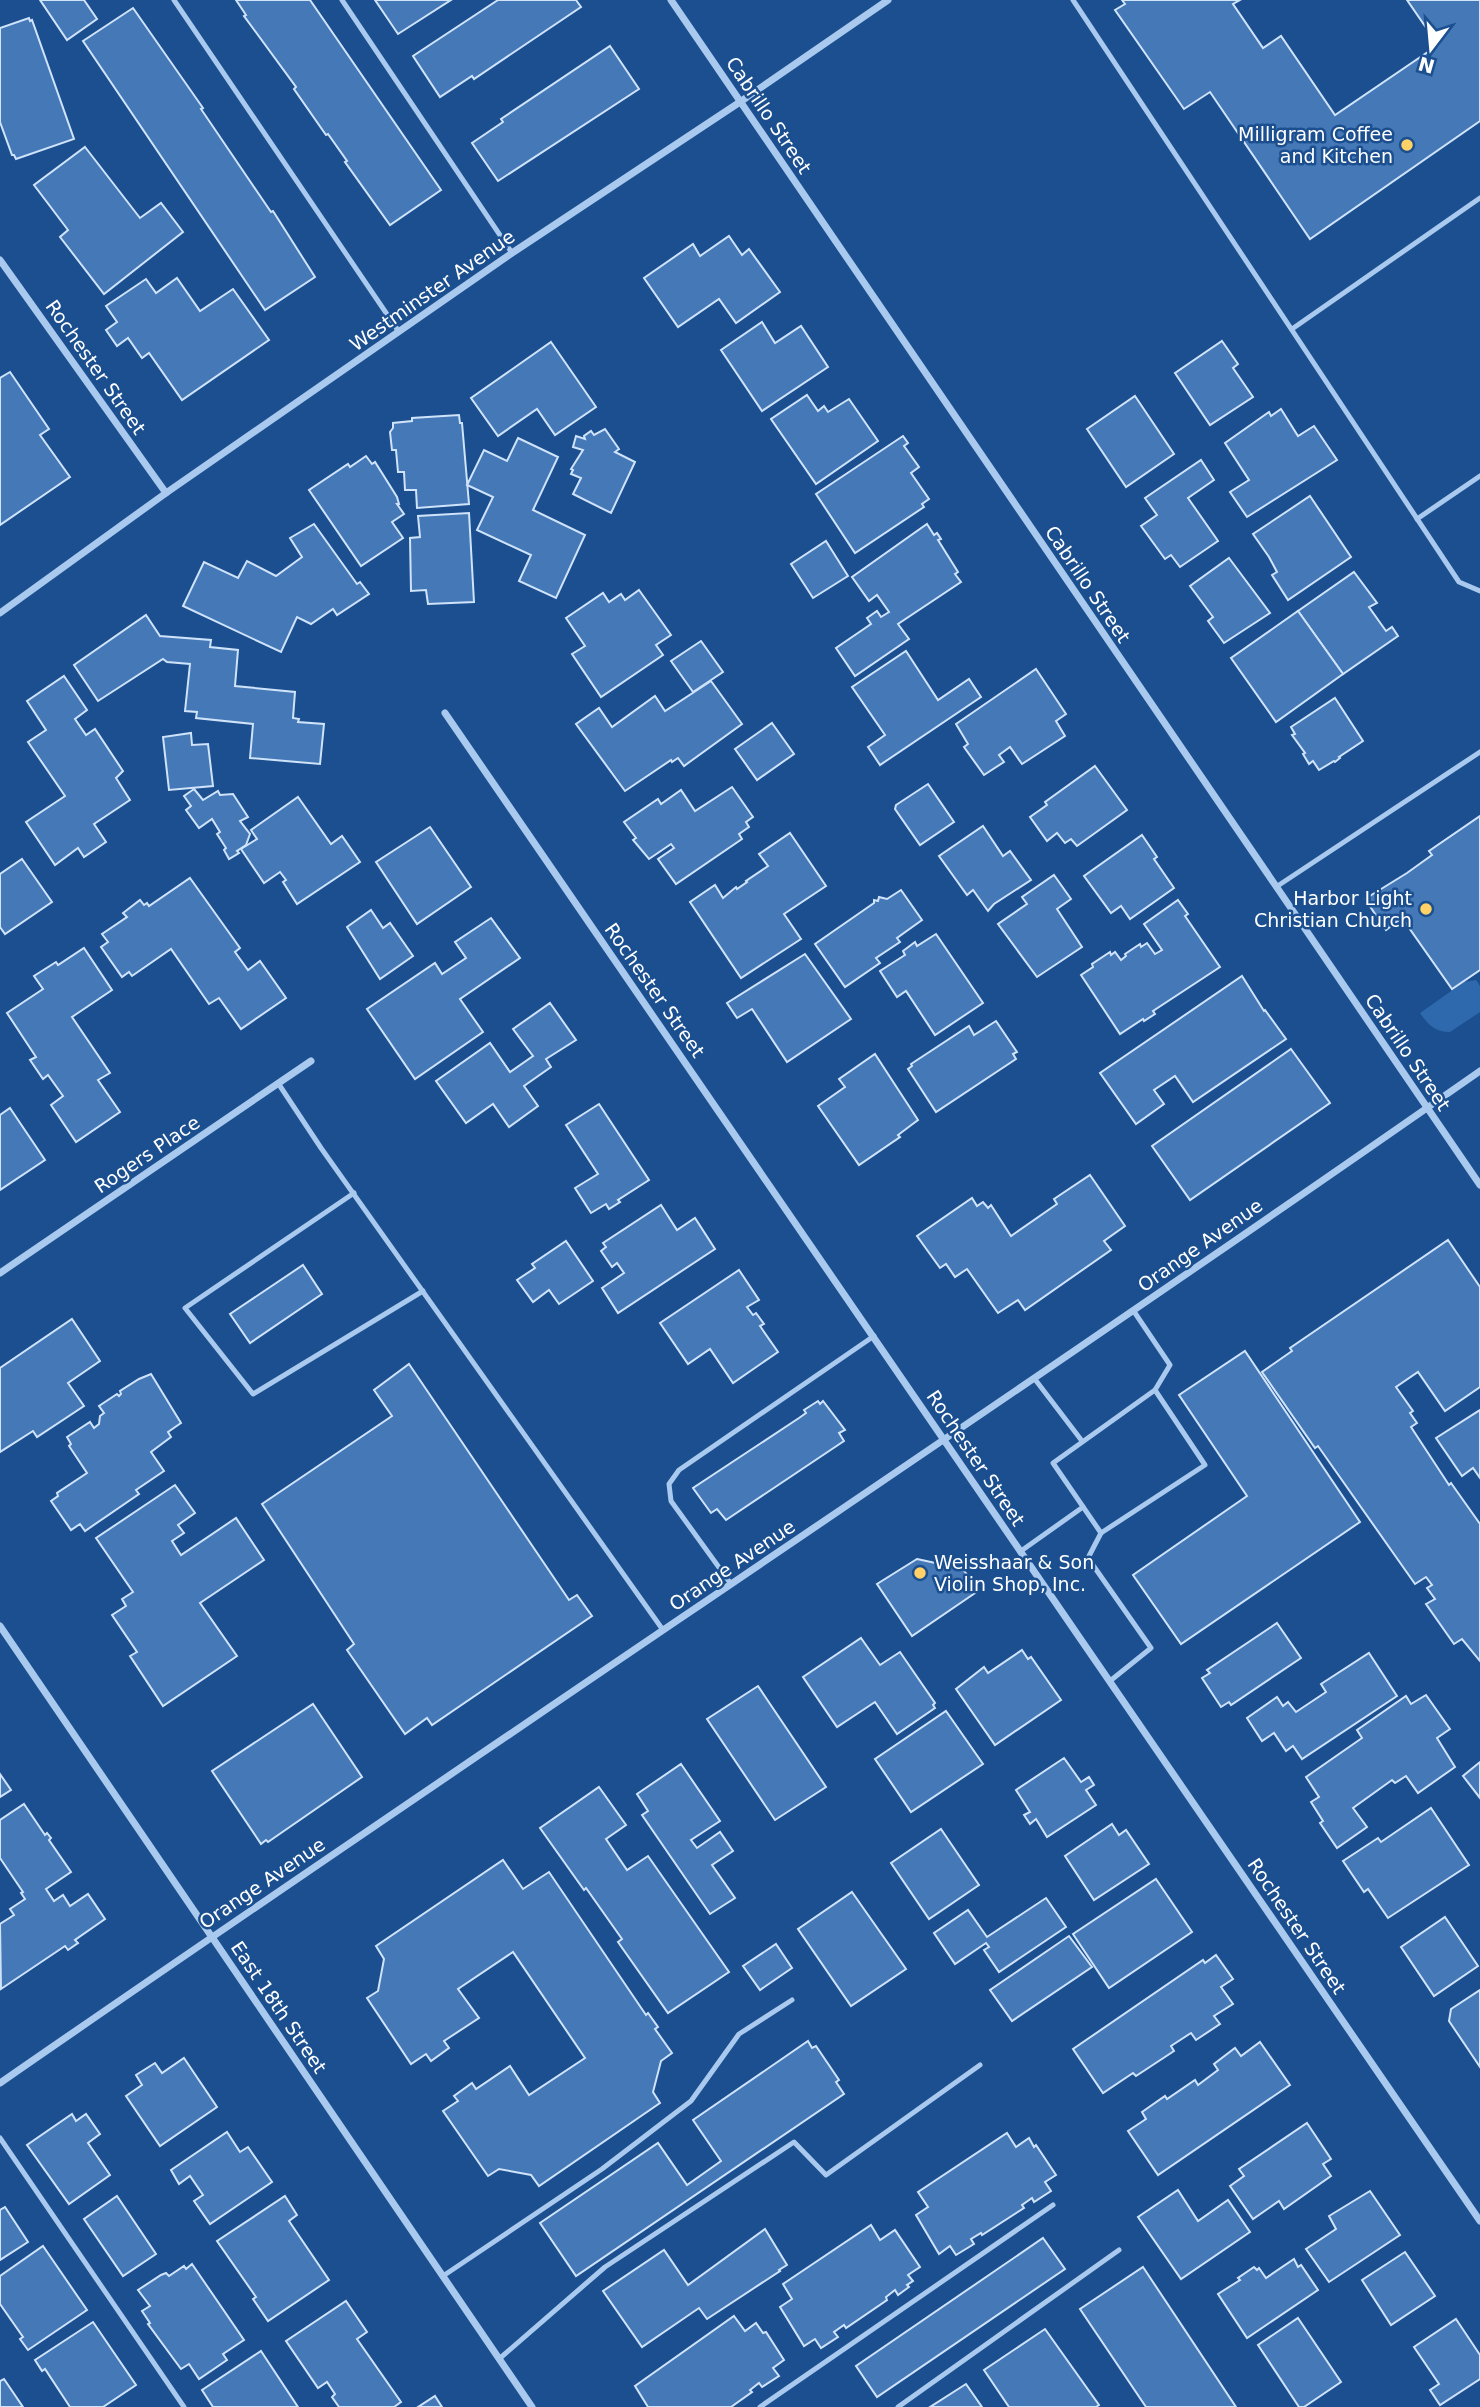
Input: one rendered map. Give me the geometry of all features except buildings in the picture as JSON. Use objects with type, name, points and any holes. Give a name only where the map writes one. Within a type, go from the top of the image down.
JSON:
[{"type":"street","name":"Cabrillo Street","points":[[671,0],[1480,1185]]},
{"type":"street","name":"Westminster Avenue","points":[[0,613],[166,493],[512,253],[888,0]]},
{"type":"street","name":"Rochester Street","points":[[0,260],[166,493]]},
{"type":"street","name":"Rochester Street","points":[[445,713],[1480,2221]]},
{"type":"street","name":"Rogers Place","points":[[0,1273],[311,1060]]},
{"type":"street","name":"Orange Avenue","points":[[0,2083],[1480,1071]]},
{"type":"street","name":"East 18th Street","points":[[0,1626],[531,2407]]},
{"type":"lane","points":[[174,0],[399,332]]},
{"type":"lane","points":[[342,0],[512,253]]},
{"type":"lane","points":[[1073,0],[1459,582],[1480,591]]},
{"type":"lane","points":[[1292,329],[1480,198]]},
{"type":"lane","points":[[1417,519],[1480,476]]},
{"type":"lane","points":[[1276,887],[1480,752]]},
{"type":"lane","points":[[278,1083],[663,1630]]},
{"type":"lane","points":[[354,1193],[185,1308],[253,1394],[423,1291]]},
{"type":"lane","points":[[1101,1534],[1053,1463],[1155,1390],[1170,1365],[1133,1310]]},
{"type":"lane","points":[[732,1584],[671,1501],[669,1484],[679,1470],[874,1336]]},
{"type":"lane","points":[[1034,1378],[1082,1441]]},
{"type":"lane","points":[[1110,1681],[1151,1648],[1088,1558],[1101,1534],[1205,1465],[1155,1390]]},
{"type":"lane","points":[[1021,1551],[1083,1507]]},
{"type":"lane","points":[[443,2276],[602,2169],[691,2101],[740,2034],[792,2000]]},
{"type":"lane","points":[[499,2359],[605,2267],[794,2142],[826,2175],[980,2066]]},
{"type":"lane","points":[[0,2138],[184,2407]]},
{"type":"lane","points":[[760,2407],[1053,2205]]},
{"type":"lane","points":[[898,2407],[1119,2250]]},
{"type":"shaded area","points":[[1476,980],[1480,986],[1480,1012],[1450,1032],[1432,1027],[1420,1013],[1464,982]]},
{"type":"place","name":"Milligram Coffee and Kitchen","points":[[1407,145]]},
{"type":"place","name":"Harbor Light Christian Church","points":[[1426,909]]},
{"type":"place","name":"Weisshaar & Son Violin Shop, Inc.","points":[[920,1573]]}]
